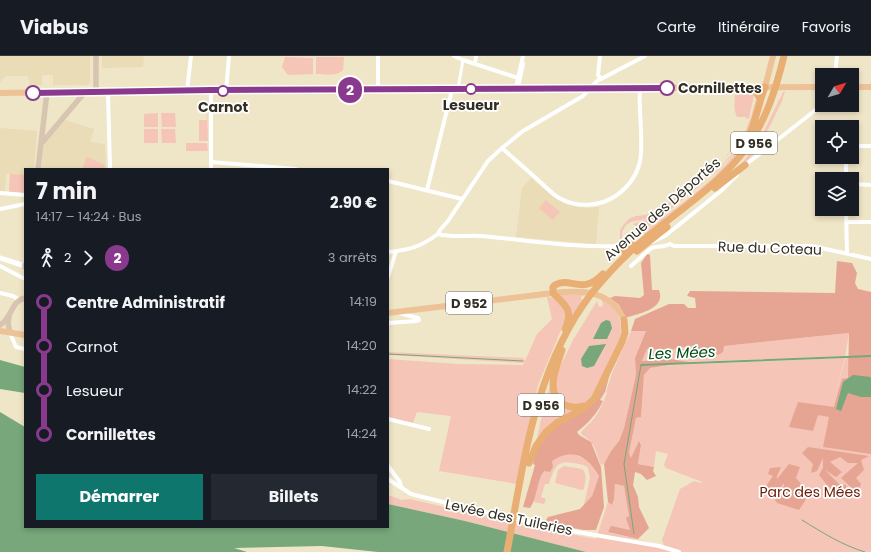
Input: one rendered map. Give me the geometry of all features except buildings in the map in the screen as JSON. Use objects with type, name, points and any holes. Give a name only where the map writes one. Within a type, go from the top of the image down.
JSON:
[{"type":"highway","name":"D 956","points":[[746,148],[759,127],[771,102],[784,56]]},
{"type":"highway","name":"D 956","points":[[719,185],[741,161],[761,132],[781,87],[789,56]]},
{"type":"highway","points":[[749,87],[756,92],[760,98]]},
{"type":"highway","name":"D 956","points":[[746,148],[746,142],[754,123],[760,98],[766,87]]},
{"type":"highway","name":"Avenue des Déportés","points":[[560,350],[592,296],[618,264],[723,175],[746,148]]},
{"type":"highway","points":[[719,185],[745,165]]},
{"type":"highway","name":"Avenue des Déportés","points":[[641,245],[719,185]]},
{"type":"highway","name":"D 956","points":[[507,552],[529,463],[538,416],[567,325],[569,313],[564,304],[553,293],[553,287],[558,283],[582,285],[591,284],[599,278],[623,249],[641,245]]},
{"type":"highway","name":"D 956","points":[[529,463],[540,438],[549,428],[583,409],[598,393],[622,342],[625,333],[624,320]]},
{"type":"highway","name":"D 956","points":[[560,350],[553,381],[555,395],[560,402],[568,407],[578,408],[589,404]]},
{"type":"highway","name":"D 956","points":[[511,552],[517,511],[538,400],[560,350]]},
{"type":"main road","points":[[96,56],[96,92]]},
{"type":"main road","name":"D 956","points":[[766,87],[774,56]]},
{"type":"main road","points":[[0,93],[211,90],[455,90],[518,88],[815,87]]},
{"type":"main road","points":[[859,87],[871,87]]},
{"type":"main road","points":[[38,168],[47,92]]},
{"type":"main road","points":[[41,144],[85,92]]},
{"type":"main road","name":"D 956","points":[[553,293],[577,291],[601,296],[614,304],[620,311],[624,320]]},
{"type":"main road","name":"D 952","points":[[389,313],[553,293]]},
{"type":"main road","points":[[0,325],[9,316],[18,300],[24,298]]},
{"type":"main road","points":[[9,316],[8,324],[10,332]]},
{"type":"main road","points":[[0,331],[24,335]]},
{"type":"street","points":[[187,91],[191,56]]},
{"type":"street","points":[[226,91],[229,56]]},
{"type":"street","points":[[378,56],[378,90]]},
{"type":"street","points":[[454,56],[519,79],[529,88]]},
{"type":"street","points":[[475,64],[476,56]]},
{"type":"street","points":[[518,88],[524,56]]},
{"type":"street","points":[[600,56],[598,75],[601,80]]},
{"type":"street","points":[[389,252],[413,248],[425,244],[438,234],[488,161],[502,148],[524,131],[583,96],[590,88],[601,80],[645,56]]},
{"type":"street","points":[[836,68],[837,56]]},
{"type":"street","points":[[426,190],[463,58]]},
{"type":"street","points":[[598,88],[601,80]]},
{"type":"street","points":[[502,148],[559,198],[573,203],[587,205],[603,202],[624,190],[632,181],[637,170],[641,150],[640,88]]},
{"type":"street","points":[[211,90],[211,168]]},
{"type":"street","points":[[108,92],[110,168]]},
{"type":"street","name":"Avenue des Déportés","points":[[641,245],[665,236],[722,190],[745,165],[815,110]]},
{"type":"street","points":[[859,146],[871,146]]},
{"type":"street","points":[[211,162],[240,162],[288,168]]},
{"type":"street","points":[[389,181],[462,199]]},
{"type":"street","points":[[859,184],[871,185]]},
{"type":"street","points":[[0,193],[24,194]]},
{"type":"street","points":[[0,209],[24,204]]},
{"type":"street","points":[[846,216],[847,253]]},
{"type":"street","points":[[846,222],[871,222]]},
{"type":"street","points":[[438,234],[444,236],[476,236],[623,249]]},
{"type":"street","points":[[665,236],[670,244]]},
{"type":"street","name":"Rue du Coteau","points":[[641,245],[653,247],[666,246],[670,244],[674,246],[812,246],[871,259]]},
{"type":"street","points":[[631,266],[641,245]]},
{"type":"street","points":[[389,275],[396,251]]},
{"type":"street","points":[[0,258],[24,266]]},
{"type":"street","points":[[0,266],[24,279]]},
{"type":"street","points":[[0,293],[13,296],[18,300]]},
{"type":"street","points":[[389,323],[416,322],[419,320],[418,318],[397,312]]},
{"type":"street","points":[[10,332],[16,347],[24,350]]},
{"type":"street","points":[[389,419],[429,429]]},
{"type":"street","points":[[389,467],[400,482],[401,487]]},
{"type":"street","name":"Levée des Tuileries","points":[[389,480],[411,494],[464,508],[560,529],[659,546],[679,552]]},
{"type":"shaded area","points":[[0,56],[90,56],[90,83],[87,85],[53,85],[53,75],[42,75],[42,85],[30,85],[28,76],[6,76],[0,82]]},
{"type":"shaded area","points":[[102,56],[144,56],[143,67],[102,68]]},
{"type":"shaded area","points":[[65,120],[94,129],[90,142],[105,144],[106,168],[41,168],[44,145]]},
{"type":"shaded area","points":[[0,128],[37,131],[34,168],[24,168],[24,193],[9,192],[10,174],[6,174],[5,191],[0,191]]},
{"type":"shaded area","points":[[531,178],[552,196],[567,205],[585,208],[599,207],[596,244],[516,237],[522,188]]},
{"type":"shaded area","points":[[647,254],[650,255],[652,290],[659,290],[659,301],[651,309],[625,317],[619,305],[610,298],[615,296],[640,298],[644,295],[641,263]]},
{"type":"shaded area","points":[[837,261],[852,263],[857,273],[855,283],[858,289],[871,292],[871,454],[823,447],[829,417],[818,415],[813,431],[789,427],[798,402],[834,407],[842,379],[848,378],[849,333],[724,346],[723,352],[718,355],[707,351],[691,352],[689,346],[669,350],[647,349],[642,361],[671,359],[689,362],[650,368],[644,375],[641,417],[636,418],[629,453],[631,458],[639,441],[641,445],[638,464],[654,467],[653,471],[656,476],[647,480],[641,474],[635,472],[633,485],[638,497],[639,507],[649,528],[638,539],[608,532],[611,526],[630,530],[626,518],[629,516],[624,486],[615,484],[614,500],[612,505],[608,502],[604,464],[611,451],[619,441],[624,428],[636,375],[635,358],[646,331],[631,331],[635,319],[669,304],[684,304],[688,308],[696,308],[695,298],[687,296],[690,291],[835,293]]},
{"type":"shaded area","points":[[606,320],[610,321],[612,328],[607,339],[593,339],[601,323]]},
{"type":"shaded area","points":[[606,344],[594,366],[587,368],[582,366],[581,359],[589,346]]},
{"type":"shaded area","points":[[871,355],[871,357],[640,366],[641,364]]},
{"type":"shaded area","points":[[0,360],[24,367],[24,393],[0,389]]},
{"type":"shaded area","points":[[610,373],[605,392],[600,400],[603,401],[601,406],[592,418],[577,432],[579,435],[591,442],[601,467],[604,507],[596,530],[584,530],[544,523],[548,517],[580,509],[592,496],[599,476],[590,463],[579,456],[573,454],[560,457],[552,461],[553,467],[550,472],[544,471],[541,475],[533,504],[530,508],[523,507],[535,465],[533,464],[536,449],[551,428],[586,409]]},
{"type":"shaded area","points":[[853,375],[871,377],[871,397],[861,397],[848,393],[841,411],[836,409],[843,382]]},
{"type":"shaded area","points":[[0,412],[24,426],[24,528],[389,528],[389,504],[465,521],[586,552],[378,552],[322,546],[234,548],[247,552],[0,552]]},
{"type":"shaded area","points":[[808,447],[869,456],[861,460],[864,470],[856,478],[861,484],[856,497],[854,490],[841,478],[858,463],[848,463],[840,457],[830,462],[842,472],[836,477],[825,470],[839,484],[846,485],[847,491],[835,493],[819,475],[823,468],[823,458],[817,471],[811,473],[813,464],[802,453]]},
{"type":"shaded area","points":[[789,464],[800,467],[796,478],[803,486],[798,492],[807,493],[805,501],[799,510],[777,503],[775,500],[784,486],[784,483],[773,499],[766,486],[773,476],[768,474],[770,468],[781,467],[777,479]]},
{"type":"green space","points":[[285,57],[313,58],[313,74],[287,74],[282,67]]},
{"type":"green space","points":[[316,57],[344,57],[343,70],[337,74],[316,74]]},
{"type":"green space","points":[[783,92],[785,92],[783,99],[767,132],[764,143],[743,165],[741,165],[760,139]]},
{"type":"green space","points":[[735,93],[750,93],[754,95],[749,118],[746,119],[746,117],[737,117],[735,108]]},
{"type":"green space","points":[[757,95],[758,99],[751,129],[743,145],[732,160],[719,174],[689,200],[644,234],[643,233],[702,188],[728,162],[739,148],[748,132],[747,131],[733,154],[717,172],[640,234],[638,227],[633,224],[665,211],[712,176],[734,151],[743,137],[751,117]]},
{"type":"green space","points":[[207,108],[208,141],[199,141],[199,120],[207,120]]},
{"type":"green space","points":[[158,113],[158,127],[144,127],[144,114]]},
{"type":"green space","points":[[161,113],[175,113],[176,127],[162,127]]},
{"type":"green space","points":[[144,129],[158,129],[158,143],[144,143]]},
{"type":"green space","points":[[161,129],[175,129],[176,143],[162,143]]},
{"type":"green space","points":[[186,143],[207,143],[208,151],[186,151]]},
{"type":"green space","points":[[735,143],[736,145],[725,157],[730,151]]},
{"type":"green space","points":[[87,157],[105,165],[104,168],[82,168]]},
{"type":"green space","points":[[715,169],[712,173],[669,206],[645,219],[631,222],[626,225],[622,232],[622,239],[620,239],[620,230],[629,219],[656,211],[708,176]]},
{"type":"green space","points":[[10,174],[24,175],[24,193],[9,192]]},
{"type":"green space","points":[[546,200],[560,212],[553,220],[539,208]]},
{"type":"green space","points":[[558,295],[584,295],[581,297],[582,301],[570,320]]},
{"type":"green space","points":[[547,297],[555,299],[561,304],[566,318],[538,385],[517,484],[439,471],[451,416],[417,412],[413,423],[389,418],[389,359],[458,364],[523,365],[524,362],[389,355],[389,352],[523,358],[525,361],[537,334],[552,319]]},
{"type":"green space","points":[[599,298],[606,302],[611,306],[618,315],[621,327],[620,341],[590,399],[582,405],[570,405],[557,396],[555,381],[557,373],[573,340],[597,301],[599,307],[603,306],[602,300]]},
{"type":"green space","points":[[631,331],[646,331],[635,358],[636,375],[624,428],[619,441],[611,451],[604,464],[601,465],[592,444],[582,435],[581,432],[591,422],[599,410],[607,393],[606,392],[612,373]]},
{"type":"green space","points":[[849,333],[845,356],[689,362],[671,359],[642,361],[647,349],[669,350],[689,346],[691,352],[707,351],[718,355],[723,346]]},
{"type":"green space","name":"Parc des Mées","points":[[871,356],[871,552],[586,552],[465,521],[389,504],[389,495],[402,500],[410,499],[522,525],[596,539],[608,502],[612,505],[614,501],[615,484],[624,486],[629,516],[627,518],[630,530],[608,532],[664,546],[662,540],[680,489],[694,481],[702,482],[666,468],[664,465],[668,454],[656,451],[654,467],[638,464],[641,445],[639,441],[631,459],[629,453],[636,418],[641,417],[644,375],[650,368],[674,365],[845,358],[833,401],[846,357]]},
{"type":"green space","points":[[550,386],[551,392],[577,410],[536,443],[543,410]]},
{"type":"green space","points":[[571,453],[587,462],[599,476],[592,496],[584,505],[590,478],[588,468],[581,464],[567,462],[559,464],[556,467],[549,484],[545,484],[541,497],[546,499],[544,504],[534,502],[541,476],[548,464],[558,456]]},
{"type":"green space","points":[[564,466],[582,469],[584,471],[586,478],[584,489],[582,490],[555,483],[558,470]]},
{"type":"waterway","points":[[389,354],[523,361]]},
{"type":"waterway","name":"Les Mées","points":[[634,534],[624,464],[641,365]]},
{"type":"waterway","points":[[802,520],[840,542],[865,552]]},
{"type":"bus line","name":"2","points":[[33,93],[182,90],[667,88]]},
{"type":"place","name":"Cornillettes","points":[[667,88]]},
{"type":"place","name":"Lesueur","points":[[471,89]]},
{"type":"place","name":"Carnot","points":[[223,91]]}]
